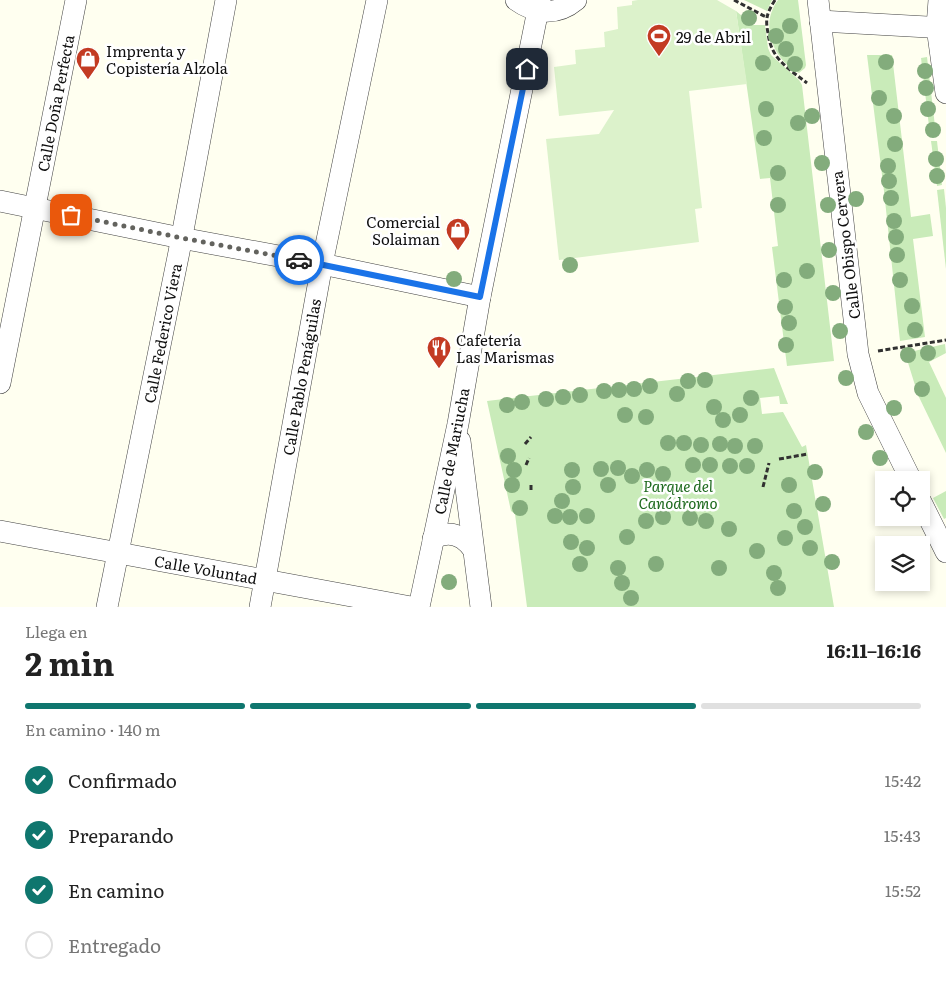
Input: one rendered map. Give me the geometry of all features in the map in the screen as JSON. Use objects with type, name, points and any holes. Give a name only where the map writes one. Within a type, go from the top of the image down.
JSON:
[{"type":"street","name":"Calle Doña Perfecta","points":[[0,384],[76,0]]},
{"type":"street","name":"Calle Federico Viera","points":[[107,607],[182,238],[226,0]]},
{"type":"street","name":"Calle Pablo Penáguilas","points":[[260,607],[322,264],[377,0]]},
{"type":"street","points":[[516,0],[524,6],[539,6],[554,11],[569,6],[576,0]]},
{"type":"street","points":[[939,0],[946,93]]},
{"type":"street","name":"Calle de Mariucha","points":[[419,607],[458,424],[480,297],[539,6]]},
{"type":"street","points":[[819,10],[941,28]]},
{"type":"street","name":"Calle Obispo Cervera","points":[[819,10],[858,354],[868,393],[906,471]]},
{"type":"street","points":[[0,201],[480,297]]},
{"type":"street","points":[[458,424],[480,607]]},
{"type":"street","points":[[930,520],[946,552]]},
{"type":"street","name":"Calle Voluntad","points":[[0,531],[411,607]]},
{"type":"street","points":[[433,539],[440,534],[450,533],[467,541],[473,549]]},
{"type":"path","points":[[734,0],[766,17]]},
{"type":"path","points":[[774,0],[766,17],[770,45],[774,54],[798,76]]},
{"type":"path","points":[[858,354],[946,340]]},
{"type":"path","points":[[525,444],[531,437]]},
{"type":"path","points":[[779,459],[808,454]]},
{"type":"path","points":[[526,465],[529,458]]},
{"type":"path","points":[[763,487],[769,463]]},
{"type":"path","points":[[531,483],[531,490]]},
{"type":"green space","points":[[717,0],[736,11],[747,84],[689,91],[702,208],[695,209],[699,242],[559,260],[546,139],[599,134],[614,110],[559,116],[554,67],[576,64],[575,50],[605,47],[604,32],[618,29],[617,7],[632,5],[632,1]]},
{"type":"green space","points":[[744,0],[772,0],[767,11]]},
{"type":"green space","points":[[778,0],[798,0],[806,65],[799,73],[782,60],[776,51],[769,31],[772,10]]},
{"type":"green space","points":[[736,11],[753,25],[765,25],[768,48],[771,55],[799,80],[802,85],[834,361],[787,366],[772,247],[778,246],[770,178],[760,179]]},
{"type":"green space","points":[[867,55],[892,55],[911,217],[930,214],[933,236],[913,239],[925,337],[900,341]]},
{"type":"green space","points":[[927,57],[936,135],[930,135],[921,58]]},
{"type":"green space","points":[[931,141],[937,141],[942,185],[937,186]]},
{"type":"green space","points":[[944,189],[946,208],[946,269],[937,190]]},
{"type":"green space","points":[[945,344],[946,353],[929,362],[946,398],[946,453],[918,395],[905,353]]},
{"type":"green space","name":"Parque del Canódromo","points":[[774,368],[788,404],[780,404],[779,396],[760,398],[762,414],[783,412],[802,447],[806,445],[834,607],[527,607],[515,514],[511,511],[487,401]]},
{"type":"green space","points":[[946,491],[946,518],[944,519],[933,498]]},
{"type":"way so far","points":[[71,215],[299,260]]},
{"type":"place","name":"29 de Abril","points":[[659,57]]},
{"type":"place","name":"Imprenta y Copistería Alzola","points":[[88,80]]},
{"type":"place","name":"Comercial Solaiman","points":[[458,251]]},
{"type":"place","name":"Cafetería Las Marismas","points":[[439,369]]},
{"type":"route","points":[[299,260],[480,297],[527,69]]}]
